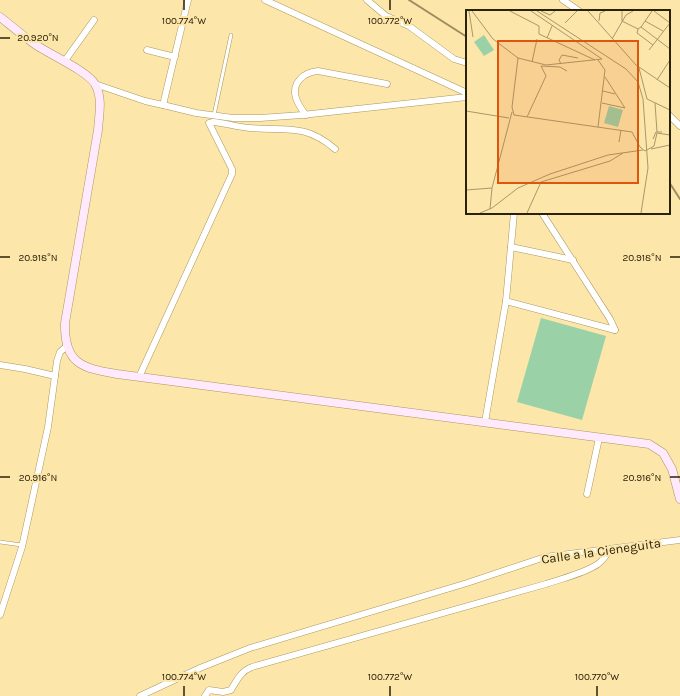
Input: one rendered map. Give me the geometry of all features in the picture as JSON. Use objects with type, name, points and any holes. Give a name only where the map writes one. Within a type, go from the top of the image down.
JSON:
[{"type":"main road","points":[[0,17],[36,45],[87,76],[95,84],[99,94],[100,106],[98,130],[65,323],[67,346],[79,363],[88,368],[104,372],[139,377],[649,444],[663,453],[672,469],[680,499]]},
{"type":"street","points":[[163,105],[188,0]]},
{"type":"street","points":[[265,0],[466,93]]},
{"type":"street","points":[[367,0],[386,16],[409,26],[454,58],[466,63]]},
{"type":"street","points":[[563,0],[578,10]]},
{"type":"street","points":[[64,62],[94,20]]},
{"type":"street","points":[[147,50],[175,57]]},
{"type":"street","points":[[306,115],[296,100],[295,92],[296,84],[302,76],[310,72],[318,71],[387,84]]},
{"type":"street","points":[[95,84],[196,114],[232,118],[306,115],[466,97]]},
{"type":"street","points":[[670,116],[680,126]]},
{"type":"street","points":[[139,377],[232,174],[232,169],[209,124],[213,122],[252,128],[303,130],[325,140],[335,149]]},
{"type":"street","points":[[485,422],[506,302],[514,214]]},
{"type":"street","points":[[506,302],[615,330],[610,319],[543,214]]},
{"type":"street","points":[[511,246],[573,260]]},
{"type":"street","points":[[0,615],[22,545],[48,427],[58,357],[60,352],[67,346]]},
{"type":"street","points":[[0,365],[25,368],[55,376]]},
{"type":"street","points":[[587,494],[599,438]]},
{"type":"street","name":"Calle a la Cieneguita","points":[[140,696],[200,668],[250,648],[438,592],[545,557],[680,540]]},
{"type":"street","points":[[205,696],[209,690],[223,692],[231,690],[245,670],[252,667],[561,579],[598,564],[610,549]]},
{"type":"lane","points":[[214,116],[231,35]]},
{"type":"lane","points":[[0,542],[22,545]]},
{"type":"green space","points":[[541,318],[606,336],[582,420],[517,402]]},
{"type":"railway","points":[[409,0],[466,36]]},
{"type":"railway","points":[[670,184],[680,199]]}]
